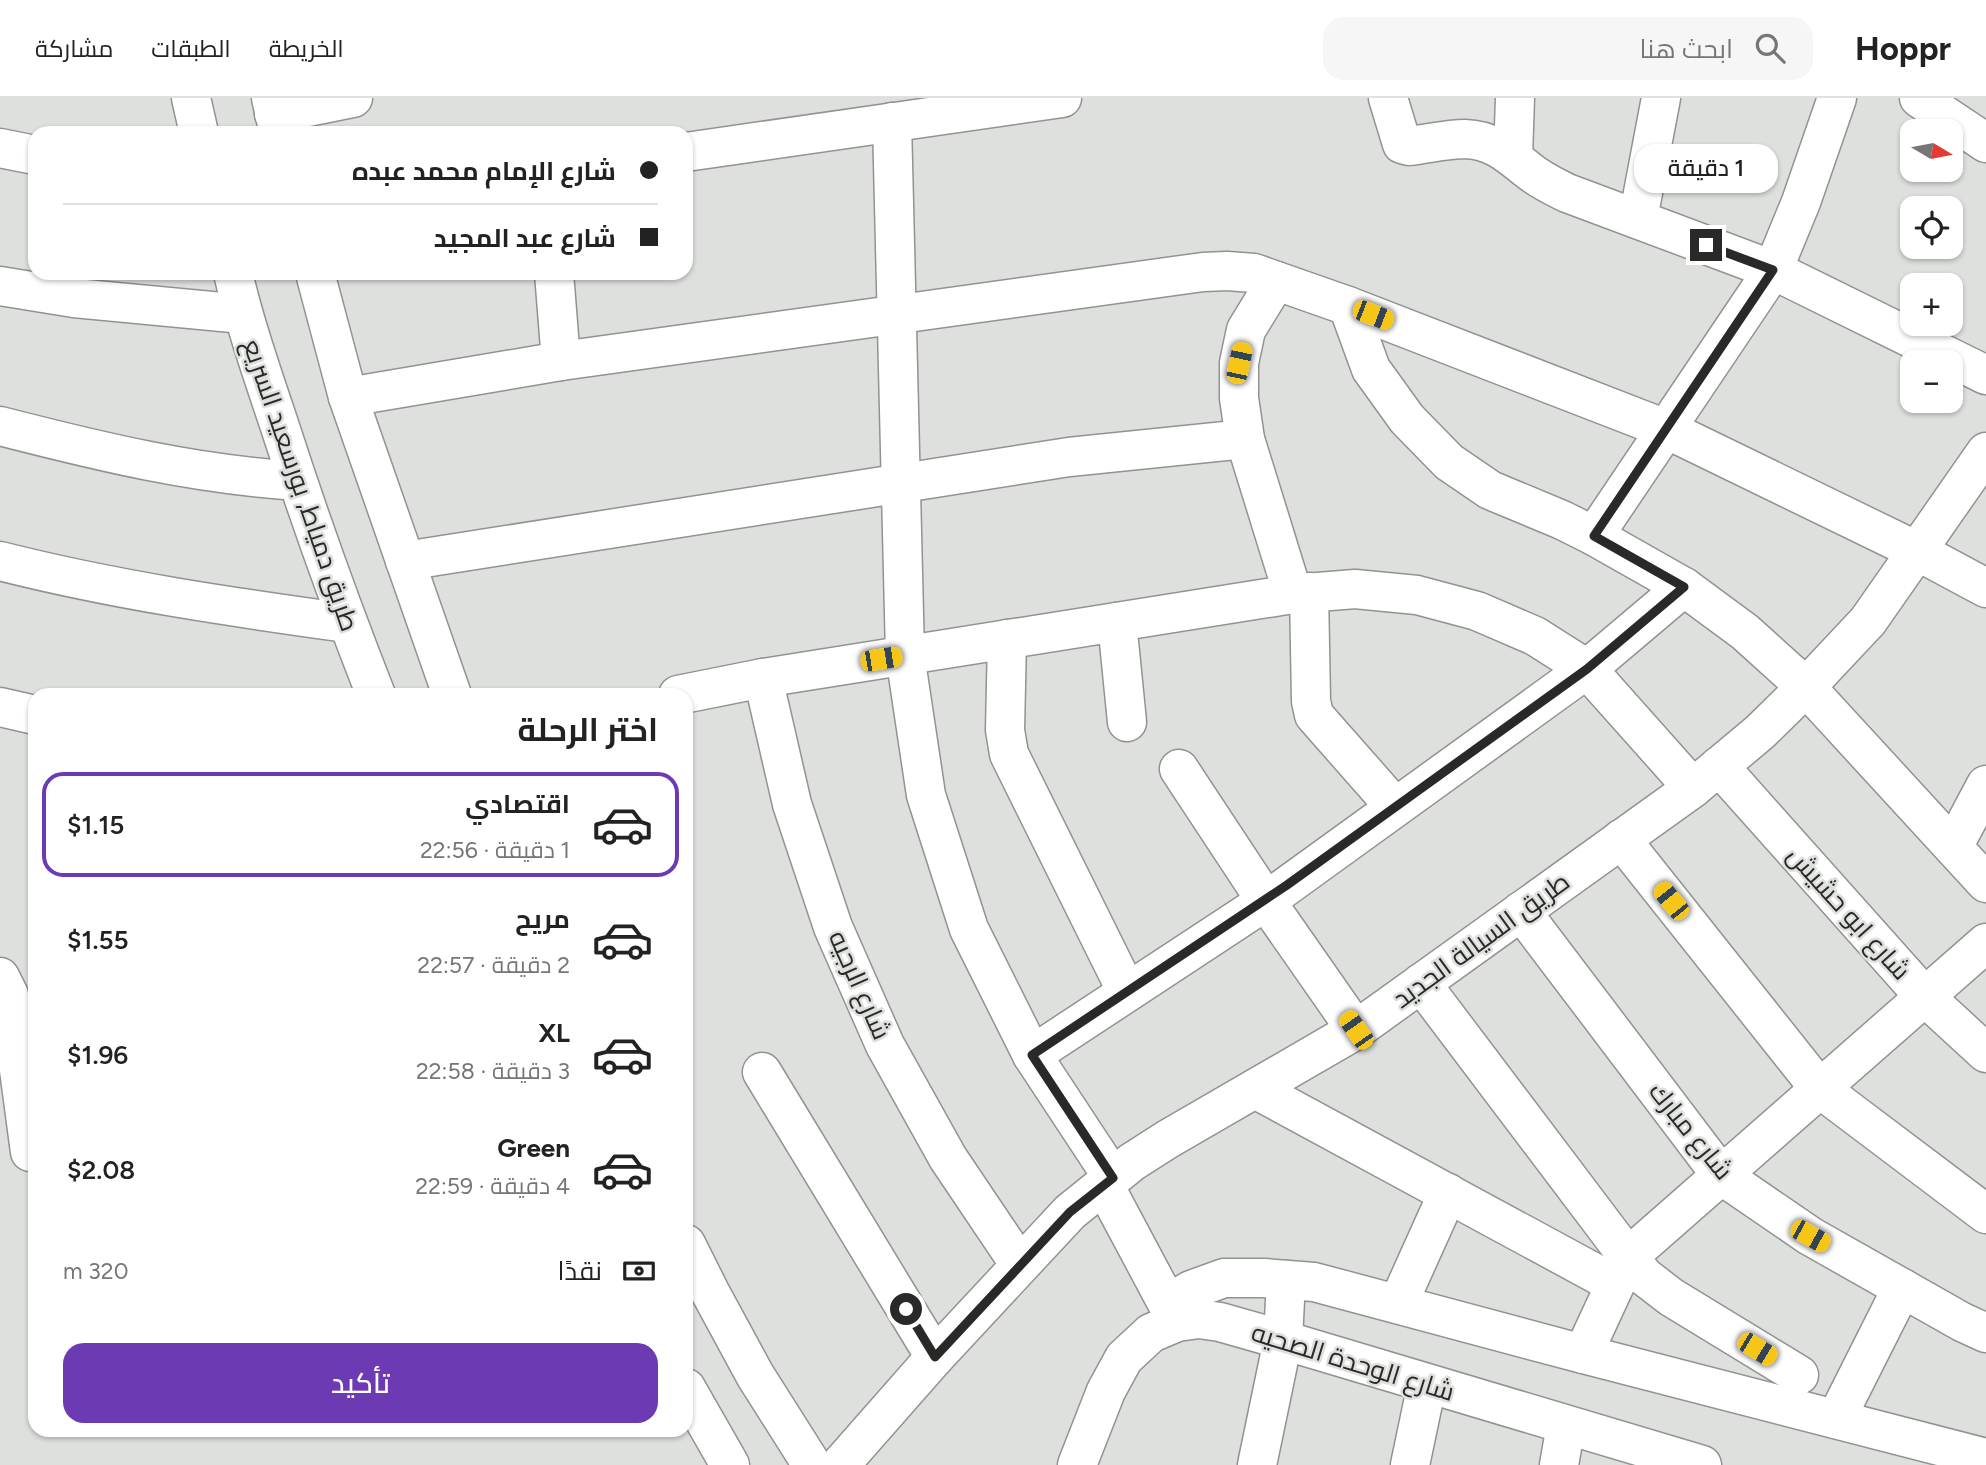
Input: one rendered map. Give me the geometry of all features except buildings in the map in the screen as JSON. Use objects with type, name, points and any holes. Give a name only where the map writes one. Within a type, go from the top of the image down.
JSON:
[{"type":"main road","points":[[191,98],[197,126]]},
{"type":"main road","points":[[275,115],[353,98]]},
{"type":"main road","points":[[693,151],[1062,98]]},
{"type":"main road","points":[[1388,98],[1402,144],[1409,146],[1465,139],[1492,145],[1513,156],[1547,183],[1567,193],[1773,270],[1986,375]]},
{"type":"main road","points":[[1513,156],[1515,98]]},
{"type":"main road","points":[[1638,219],[1661,98]]},
{"type":"main road","points":[[1594,536],[1773,270],[1801,202],[1837,98]]},
{"type":"main road","points":[[1919,98],[1959,109],[1986,143]]},
{"type":"main road","points":[[892,122],[905,655],[926,794],[969,929],[1032,1055],[1109,1181],[1173,1313],[1191,1290],[1224,1278],[1314,1282],[1986,1458]]},
{"type":"main road","points":[[0,148],[28,154]]},
{"type":"main road","points":[[348,397],[561,361],[1203,272],[1254,273],[1348,306],[1666,429],[1917,551],[1986,588]]},
{"type":"main road","name":"طريق دمياط, بورسعيد السريع","points":[[235,280],[243,314],[297,481],[373,688]]},
{"type":"main road","points":[[317,280],[348,397],[450,688]]},
{"type":"main road","points":[[555,280],[561,361]]},
{"type":"main road","points":[[1276,281],[1246,330],[1239,363],[1239,398],[1245,439],[1301,593],[1314,715],[1395,807]]},
{"type":"main road","points":[[0,286],[74,298],[243,314]]},
{"type":"main road","points":[[1348,306],[1371,369],[1408,419],[1449,461],[1490,490],[1562,520],[1684,587],[1745,632],[1806,687],[1986,883]]},
{"type":"main road","points":[[0,426],[156,464],[243,477],[297,481]]},
{"type":"main road","points":[[405,561],[1069,457],[1245,439]]},
{"type":"main road","name":"طريق السيالة الجديد","points":[[840,1465],[935,1357],[1070,1212],[1132,1162],[1356,1030],[1706,777],[1760,732],[1868,621],[1986,452]]},
{"type":"main road","points":[[0,561],[212,604],[348,623]]},
{"type":"main road","points":[[1032,1055],[1266,901],[1587,669],[1684,587]]},
{"type":"main road","name":"شارع ابو حشيش","points":[[693,692],[763,678],[1301,593],[1355,589],[1418,595],[1477,611],[1535,636],[1587,669],[1706,777],[1924,996],[1986,1053]]},
{"type":"main road","points":[[1117,622],[1127,722]]},
{"type":"main road","points":[[1007,639],[1005,730],[1009,754],[1128,992]]},
{"type":"main road","name":"شارع الرجيه","points":[[763,678],[792,804],[833,927],[864,998],[885,1045],[948,1158],[1020,1265]]},
{"type":"main road","points":[[0,707],[28,713]]},
{"type":"main road","points":[[1179,769],[1356,1030]]},
{"type":"main road","points":[[1953,847],[1986,785]]},
{"type":"main road","points":[[1621,839],[1819,1088],[1986,1214]]},
{"type":"main road","name":"شارع مبارك","points":[[1521,911],[1721,1175],[1810,1236],[1986,1333]]},
{"type":"main road","points":[[1583,1354],[1622,1270],[1721,1175],[1986,943]]},
{"type":"main road","points":[[0,977],[9,995],[22,1152]]},
{"type":"main road","points":[[1420,983],[1622,1270]]},
{"type":"main road","points":[[762,1072],[935,1357]]},
{"type":"main road","points":[[1255,1089],[1448,1193],[1622,1270],[1645,1277],[1671,1297],[1799,1375]]},
{"type":"main road","points":[[1398,1304],[1448,1193]]},
{"type":"main road","points":[[693,1259],[755,1375],[812,1465]]},
{"type":"main road","points":[[1257,1465],[1283,1340],[1286,1280]]},
{"type":"main road","points":[[1836,1419],[1902,1288]]},
{"type":"main road","name":"شارع الوحدة الصحيه","points":[[1077,1465],[1107,1391],[1124,1358],[1173,1313],[1220,1322],[1283,1340],[1702,1465]]},
{"type":"main road","points":[[1410,1465],[1427,1384]]},
{"type":"main road","points":[[693,1400],[730,1465]]},
{"type":"main road","points":[[1559,1465],[1566,1425]]},
{"type":"route","points":[[906,1309],[935,1357],[1070,1212],[1113,1178],[1032,1055],[1266,901],[1587,669],[1684,587],[1594,536],[1773,270],[1706,245]]}]
